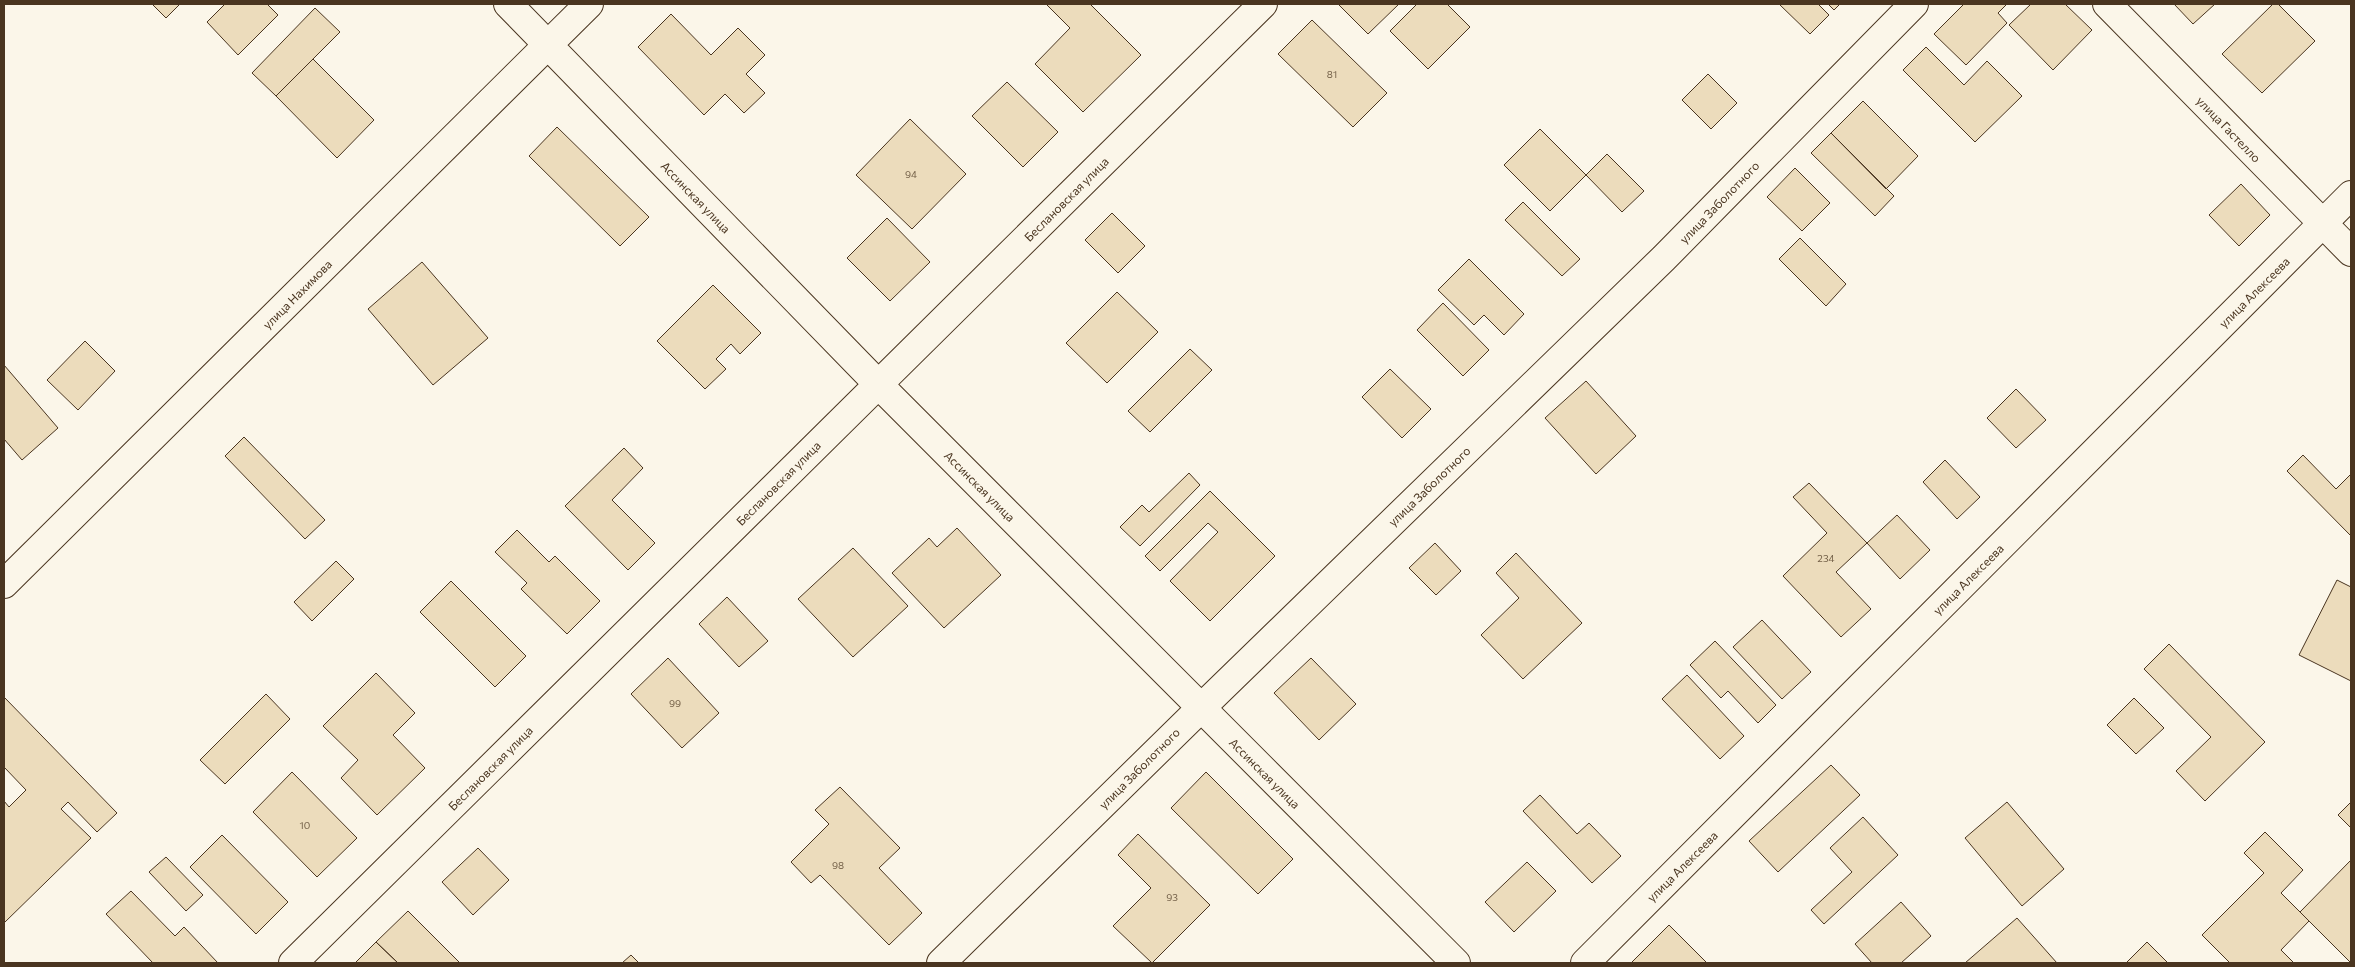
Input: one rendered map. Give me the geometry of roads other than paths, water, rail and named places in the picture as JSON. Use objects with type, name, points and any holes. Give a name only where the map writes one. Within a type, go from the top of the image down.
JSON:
[{"type":"street","name":"Ассинская улица","points":[[508,4],[878,384],[1456,963]]},
{"type":"street","name":"улица Нахимова","points":[[4,584],[589,4]]},
{"type":"street","name":"Беслановская улица","points":[[292,963],[1263,4]]},
{"type":"street","name":"улица Заболотного","points":[[941,963],[1200,708],[1664,258],[1914,4]]},
{"type":"street","name":"улица Гастелло","points":[[2107,4],[2351,252]]},
{"type":"street","name":"улица Алексеева","points":[[1585,963],[2351,195]]}]
